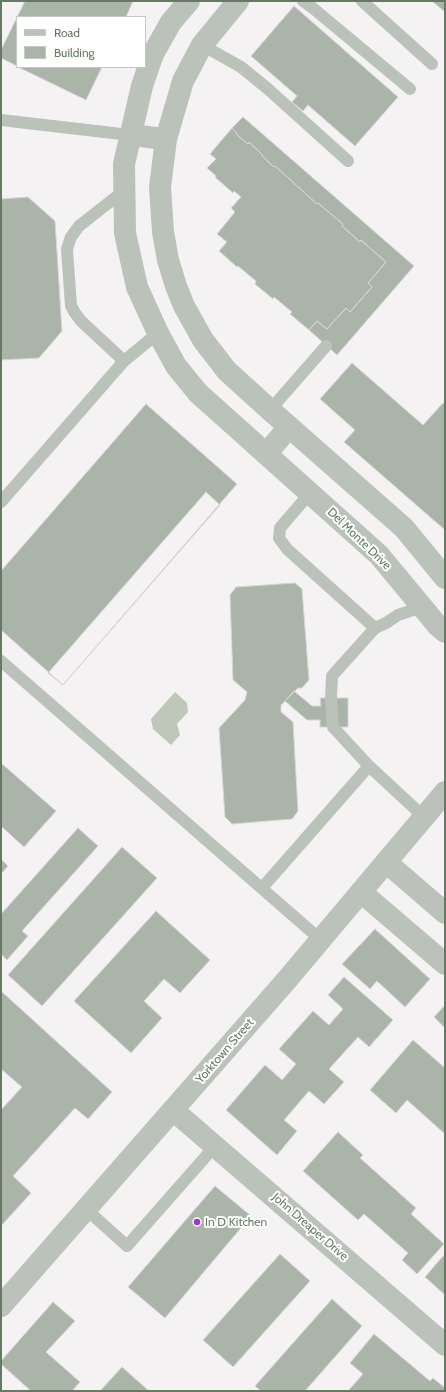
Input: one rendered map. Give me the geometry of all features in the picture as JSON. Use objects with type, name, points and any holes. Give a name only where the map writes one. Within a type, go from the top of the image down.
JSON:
[{"type":"street","name":"Del Monte Drive","points":[[189,1],[171,22],[153,54],[142,86],[124,164],[125,233],[137,287],[158,333],[176,366],[198,393],[379,555],[445,632]]},
{"type":"street","points":[[238,1],[202,45],[183,81],[166,139],[160,187],[163,232],[168,260],[176,286],[184,306],[203,340],[227,371],[404,528],[445,578]]},
{"type":"street","points":[[130,135],[166,139]]},
{"type":"street","points":[[266,454],[289,427]]},
{"type":"street","name":"Yorktown Street","points":[[1,1306],[321,940],[445,792]]},
{"type":"street","points":[[386,862],[445,913]]},
{"type":"street","points":[[361,892],[445,964]]},
{"type":"street","name":"John Dreaper Drive","points":[[173,1110],[445,1345]]},
{"type":"lane","points":[[303,1],[410,89]]},
{"type":"lane","points":[[362,1],[432,64]]},
{"type":"lane","points":[[202,45],[241,67],[268,89],[348,161]]},
{"type":"lane","points":[[1,120],[130,135]]},
{"type":"lane","points":[[124,361],[75,314],[72,306],[67,249],[71,237],[79,226],[125,190]]},
{"type":"lane","points":[[1,502],[124,361],[158,333]]},
{"type":"lane","points":[[270,410],[326,346]]},
{"type":"lane","points":[[310,493],[280,528],[279,538],[287,549],[375,628]]},
{"type":"lane","points":[[422,607],[398,615],[375,628],[332,676],[331,698],[333,727],[369,766],[424,817]]},
{"type":"lane","points":[[1,661],[321,940]]},
{"type":"lane","points":[[262,888],[369,766]]},
{"type":"lane","points":[[86,1209],[127,1246],[215,1146]]},
{"type":"shaded area","points":[[175,692],[187,703],[188,712],[177,724],[180,735],[171,745],[153,729],[151,719]]},
{"type":"building","points":[[25,1],[133,1],[126,16],[18,16]]},
{"type":"building","points":[[432,1],[445,1],[445,12]]},
{"type":"building","points":[[294,6],[398,97],[355,146],[308,105],[303,111],[292,102],[297,96],[251,56]]},
{"type":"building","points":[[16,19],[16,66],[1,58],[1,50]]},
{"type":"building","points":[[20,68],[102,68],[86,100]]},
{"type":"building","points":[[243,117],[414,266],[337,355],[309,330],[317,321],[327,329],[346,308],[350,312],[372,287],[368,283],[386,262],[361,240],[360,242],[342,226],[343,224],[318,203],[317,204],[275,166],[274,167],[249,142],[248,144],[236,134],[237,133],[232,128]]},
{"type":"building","points":[[232,128],[237,133],[236,134],[248,144],[249,142],[274,167],[275,166],[317,204],[318,203],[343,224],[342,226],[360,242],[361,240],[386,262],[368,283],[372,287],[350,312],[346,308],[327,329],[317,321],[309,330],[290,314],[292,312],[255,284],[256,281],[219,251],[227,242],[217,234],[235,212],[231,208],[241,197],[234,191],[233,193],[207,168],[216,159],[210,154]]},
{"type":"building","points":[[28,197],[55,221],[62,331],[39,358],[1,360],[1,199]]},
{"type":"building","points":[[352,363],[423,425],[443,403],[445,404],[445,530],[344,442],[355,430],[320,399]]},
{"type":"building","points":[[146,404],[237,484],[63,685],[1,630],[1,571]]},
{"type":"building","points":[[206,492],[220,505],[63,685],[48,673]]},
{"type":"building","points":[[295,583],[302,589],[309,680],[302,688],[298,688],[281,705],[281,712],[293,722],[298,811],[292,819],[232,824],[225,817],[219,728],[245,700],[247,692],[233,680],[230,595],[236,587]]},
{"type":"building","points":[[294,691],[312,706],[321,706],[320,698],[348,698],[348,727],[320,727],[320,720],[307,720],[285,701]]},
{"type":"building","points":[[1,763],[56,811],[24,847],[1,826]]},
{"type":"building","points":[[78,828],[98,846],[22,931],[28,936],[7,960],[1,954],[1,912],[2,913]]},
{"type":"building","points":[[122,847],[157,878],[42,1006],[8,975]]},
{"type":"building","points":[[1,859],[8,866],[1,874]]},
{"type":"building","points":[[156,911],[210,960],[180,993],[164,979],[144,1001],[162,1018],[131,1053],[74,1001]]},
{"type":"building","points":[[375,929],[430,979],[405,1007],[377,981],[370,989],[342,964]]},
{"type":"building","points":[[344,977],[393,1020],[369,1047],[358,1037],[329,1069],[344,1082],[324,1104],[309,1091],[284,1120],[297,1131],[277,1155],[226,1110],[265,1065],[282,1080],[296,1064],[279,1049],[313,1011],[329,1025],[343,1009],[328,995]]},
{"type":"building","points":[[1,991],[112,1092],[88,1119],[75,1108],[13,1176],[31,1193],[1,1226],[1,1110],[22,1087],[1,1069]]},
{"type":"building","points":[[445,1005],[445,1028],[434,1017]]},
{"type":"building","points":[[413,1040],[445,1068],[445,1134],[407,1100],[396,1113],[370,1090]]},
{"type":"building","points":[[338,1132],[363,1155],[360,1158],[416,1208],[411,1214],[444,1244],[417,1274],[402,1260],[408,1253],[364,1214],[358,1220],[303,1171]]},
{"type":"building","points":[[215,1186],[251,1216],[165,1318],[128,1287]]},
{"type":"building","points":[[280,1254],[310,1281],[233,1367],[203,1340]]},
{"type":"building","points":[[443,1256],[445,1258],[445,1295],[425,1277]]},
{"type":"building","points":[[332,1299],[362,1326],[305,1391],[261,1391],[255,1386]]},
{"type":"building","points":[[53,1302],[75,1321],[46,1352],[80,1382],[72,1391],[31,1391],[1,1364],[1,1361]]},
{"type":"building","points":[[374,1334],[430,1381],[433,1378],[445,1388],[445,1391],[348,1391],[363,1374],[350,1363]]},
{"type":"building","points":[[122,1367],[149,1391],[100,1391]]},
{"type":"place","name":"In D Kitchen","points":[[197,1222]]}]
